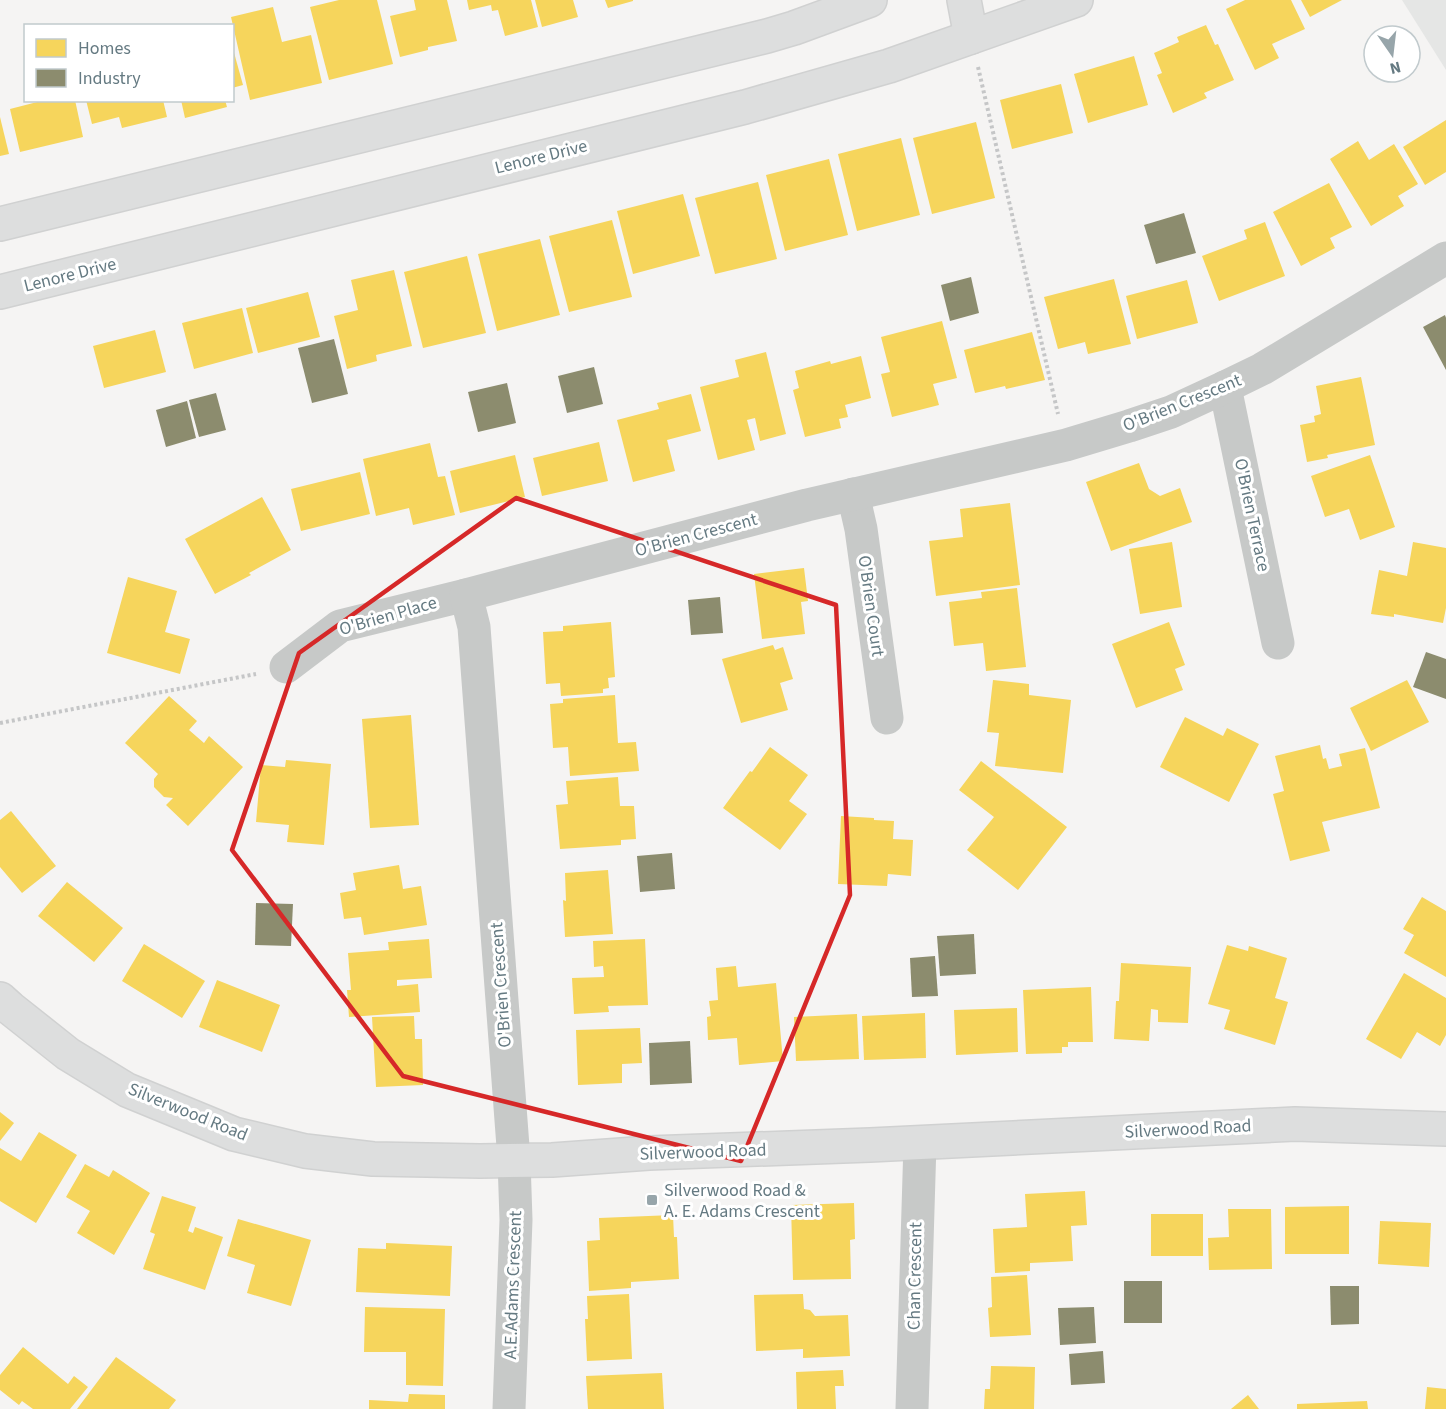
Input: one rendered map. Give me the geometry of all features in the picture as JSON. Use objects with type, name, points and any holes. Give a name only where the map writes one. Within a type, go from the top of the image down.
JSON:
[{"type":"main road","points":[[0,224],[767,36],[870,0]]},
{"type":"main road","points":[[964,0],[971,38]]},
{"type":"main road","name":"Lenore Drive","points":[[0,292],[745,107],[889,66],[1076,0]]},
{"type":"main road","name":"Silverwood Road","points":[[0,999],[68,1054],[127,1089],[234,1134],[304,1151],[374,1159],[552,1160],[649,1153],[920,1143],[1295,1124],[1446,1129]]},
{"type":"street","name":"O'Brien Crescent","points":[[514,1160],[474,627],[466,595],[853,494],[1066,445],[1171,412],[1262,369],[1446,258]]},
{"type":"street","name":"O'Brien Terrace","points":[[1226,387],[1278,643]]},
{"type":"street","name":"O'Brien Court","points":[[853,494],[861,529],[887,718]]},
{"type":"street","name":"O'Brien Place","points":[[286,668],[340,626],[466,595]]},
{"type":"street","name":"Chan Crescent","points":[[912,1409],[920,1143]]},
{"type":"street","name":"A.E.Adams Crescent","points":[[509,1409],[516,1220],[514,1160]]},
{"type":"path","points":[[979,72],[1059,415]]},
{"type":"path","points":[[0,723],[227,680]]},
{"type":"highlighted area","points":[[516,498],[836,605],[850,895],[741,1161],[403,1076],[232,850],[299,653]]},
{"type":"shaded area","points":[[1402,0],[1446,0],[1446,70],[1422,32],[1422,24],[1417,24]]},
{"type":"building: Homes","points":[[339,0],[377,0],[393,64],[329,80],[310,7]]},
{"type":"building: Homes","points":[[414,0],[447,0],[457,41],[428,47],[428,50],[400,57],[390,16],[416,10]]},
{"type":"building: Homes","points":[[467,0],[531,0],[538,27],[505,36],[498,10],[492,11],[491,5],[469,10]]},
{"type":"building: Homes","points":[[535,0],[573,0],[578,17],[542,27]]},
{"type":"building: Homes","points":[[605,0],[633,0],[633,1],[608,8]]},
{"type":"building: Homes","points":[[1245,0],[1291,0],[1305,29],[1272,44],[1279,58],[1255,70],[1226,9]]},
{"type":"building: Homes","points":[[1301,0],[1342,0],[1310,17]]},
{"type":"building: Homes","points":[[273,7],[282,42],[311,35],[322,83],[250,100],[231,17]]},
{"type":"building: Homes","points":[[1206,25],[1215,45],[1218,44],[1234,80],[1204,93],[1207,98],[1173,113],[1157,75],[1162,73],[1154,53],[1179,42],[1177,37]]},
{"type":"building: Homes","points":[[234,53],[243,85],[234,87]]},
{"type":"building: Homes","points":[[1134,56],[1148,105],[1088,123],[1074,74]]},
{"type":"building: Homes","points":[[1061,84],[1073,133],[1012,149],[1000,100]]},
{"type":"building: Homes","points":[[37,102],[75,102],[83,137],[20,152],[10,109]]},
{"type":"building: Homes","points":[[86,102],[163,102],[167,117],[122,128],[119,117],[92,124]]},
{"type":"building: Homes","points":[[181,102],[226,102],[227,107],[185,118]]},
{"type":"building: Homes","points":[[0,117],[9,154],[0,156]]},
{"type":"building: Homes","points":[[1446,120],[1446,172],[1425,185],[1403,147]]},
{"type":"building: Homes","points":[[976,122],[995,198],[932,214],[913,138]]},
{"type":"building: Homes","points":[[901,138],[920,215],[857,231],[838,154]]},
{"type":"building: Homes","points":[[1358,141],[1369,160],[1394,144],[1418,184],[1398,196],[1404,206],[1371,226],[1330,159]]},
{"type":"building: Homes","points":[[829,159],[848,235],[785,251],[766,175]]},
{"type":"building: Homes","points":[[758,182],[777,259],[715,274],[695,198]]},
{"type":"building: Homes","points":[[1329,183],[1352,227],[1330,238],[1335,248],[1301,266],[1273,212]]},
{"type":"building: Homes","points":[[683,194],[700,256],[633,274],[617,211]]},
{"type":"building: Homes","points":[[612,220],[632,297],[569,312],[549,236]]},
{"type":"building: Homes","points":[[1265,222],[1285,276],[1219,301],[1202,256],[1247,239],[1244,230]]},
{"type":"building: Homes","points":[[540,239],[560,315],[497,331],[478,254]]},
{"type":"building: Homes","points":[[467,256],[486,333],[423,348],[404,272]]},
{"type":"building: Homes","points":[[394,270],[412,346],[376,355],[377,361],[347,369],[334,316],[358,310],[351,280]]},
{"type":"building: Homes","points":[[1114,279],[1131,344],[1088,354],[1085,342],[1058,349],[1044,297]]},
{"type":"building: Homes","points":[[1187,280],[1198,323],[1137,339],[1126,296]]},
{"type":"building: Homes","points":[[308,292],[320,337],[258,353],[246,308]]},
{"type":"building: Homes","points":[[242,308],[253,353],[194,369],[182,323]]},
{"type":"building: Homes","points":[[942,321],[957,378],[933,384],[939,405],[892,417],[881,374],[890,372],[881,337]]},
{"type":"building: Homes","points":[[155,330],[166,372],[104,388],[93,346]]},
{"type":"building: Homes","points":[[1032,332],[1045,380],[975,393],[964,350]]},
{"type":"building: Homes","points":[[766,352],[786,434],[760,441],[755,418],[747,420],[755,450],[718,460],[700,387],[739,377],[735,360]]},
{"type":"building: Homes","points":[[861,356],[871,398],[845,405],[848,417],[839,419],[841,428],[805,437],[793,390],[799,388],[795,371],[830,361],[831,364]]},
{"type":"building: Homes","points":[[1361,377],[1375,445],[1327,455],[1328,458],[1307,462],[1300,425],[1315,422],[1314,416],[1321,414],[1316,386]]},
{"type":"building: Homes","points":[[691,394],[701,431],[667,440],[675,471],[633,482],[617,420],[659,409],[657,403]]},
{"type":"building: Homes","points":[[599,442],[608,481],[542,496],[533,458]]},
{"type":"building: Homes","points":[[430,443],[438,477],[445,476],[455,515],[413,525],[409,508],[376,516],[363,459]]},
{"type":"building: Homes","points":[[515,455],[525,497],[460,513],[450,471]]},
{"type":"building: Homes","points":[[1370,455],[1395,527],[1360,540],[1349,509],[1325,517],[1311,476]]},
{"type":"building: Homes","points":[[1139,463],[1149,489],[1160,496],[1180,488],[1192,522],[1111,551],[1086,482]]},
{"type":"building: Homes","points":[[360,472],[370,514],[301,531],[291,489]]},
{"type":"building: Homes","points":[[262,497],[291,550],[215,594],[185,539]]},
{"type":"building: Homes","points":[[1010,503],[1020,585],[936,596],[929,541],[963,537],[960,509]]},
{"type":"building: Homes","points":[[1172,542],[1182,607],[1140,614],[1129,549]]},
{"type":"building: Homes","points":[[1413,542],[1446,548],[1446,608],[1443,623],[1394,614],[1394,617],[1371,614],[1379,570],[1407,576]]},
{"type":"building: Homes","points":[[804,568],[808,601],[801,602],[805,634],[762,639],[754,574]]},
{"type":"building: Homes","points":[[128,577],[177,591],[165,632],[190,639],[180,674],[107,653]]},
{"type":"building: Homes","points":[[1017,588],[1026,667],[986,671],[983,643],[954,646],[949,602],[982,598],[981,592]]},
{"type":"building: Homes","points":[[611,622],[615,677],[608,678],[609,688],[603,689],[603,693],[561,696],[560,683],[546,684],[543,632],[563,631],[563,626]]},
{"type":"building: Homes","points":[[1169,622],[1185,665],[1175,669],[1183,690],[1136,708],[1112,644]]},
{"type":"building: Homes","points":[[773,645],[775,650],[783,647],[793,679],[780,683],[788,710],[741,723],[722,659]]},
{"type":"building: Homes","points":[[993,680],[1029,684],[1029,695],[1071,700],[1063,773],[995,766],[999,733],[987,732]]},
{"type":"building: Homes","points":[[1407,680],[1429,722],[1371,751],[1350,708]]},
{"type":"building: Homes","points":[[615,695],[618,743],[636,742],[639,771],[570,776],[568,747],[553,748],[550,704],[563,703],[563,699]]},
{"type":"building: Homes","points":[[169,696],[197,721],[189,730],[204,743],[209,736],[243,767],[188,826],[166,805],[173,798],[164,797],[154,787],[154,779],[158,774],[125,743]]},
{"type":"building: Homes","points":[[411,715],[419,825],[370,828],[362,719]]},
{"type":"building: Homes","points":[[1185,717],[1223,736],[1227,728],[1259,744],[1229,802],[1160,767]]},
{"type":"building: Homes","points":[[1320,745],[1323,759],[1326,758],[1329,769],[1342,766],[1339,754],[1365,748],[1380,808],[1322,822],[1330,851],[1290,861],[1273,794],[1284,791],[1275,756]]},
{"type":"building: Homes","points":[[770,747],[808,775],[789,801],[807,814],[780,850],[723,808]]},
{"type":"building: Homes","points":[[286,760],[331,764],[324,845],[287,842],[289,825],[256,822],[261,765],[285,767]]},
{"type":"building: Homes","points":[[981,761],[1067,827],[1018,890],[967,850],[994,817],[959,790]]},
{"type":"building: Homes","points":[[618,777],[620,806],[634,806],[636,839],[621,840],[621,845],[560,849],[556,805],[568,804],[566,781]]},
{"type":"building: Homes","points":[[11,811],[56,866],[22,893],[0,867],[0,820]]},
{"type":"building: Homes","points":[[841,816],[894,821],[893,839],[913,840],[911,876],[888,874],[887,886],[838,884]]},
{"type":"building: Homes","points":[[399,865],[403,889],[421,886],[427,925],[364,935],[361,917],[344,919],[340,893],[356,890],[353,873]]},
{"type":"building: Homes","points":[[608,870],[613,934],[565,937],[563,900],[566,901],[565,873]]},
{"type":"building: Homes","points":[[67,882],[123,928],[94,962],[38,916]]},
{"type":"building: Homes","points":[[1422,897],[1446,911],[1446,977],[1404,953],[1414,935],[1403,929]]},
{"type":"building: Homes","points":[[429,939],[432,978],[397,980],[397,986],[418,984],[420,1012],[349,1017],[347,990],[351,990],[348,953],[389,950],[388,942]]},
{"type":"building: Homes","points":[[645,939],[648,1005],[608,1006],[609,1012],[574,1014],[572,978],[604,977],[603,966],[594,967],[593,941]]},
{"type":"building: Homes","points":[[144,944],[205,981],[182,1018],[122,981]]},
{"type":"building: Homes","points":[[1227,945],[1248,951],[1249,946],[1287,958],[1275,998],[1288,1002],[1275,1045],[1224,1029],[1230,1010],[1208,1004]]},
{"type":"building: Homes","points":[[1121,963],[1191,967],[1188,1023],[1158,1022],[1158,1010],[1151,1009],[1149,1041],[1114,1039]]},
{"type":"building: Homes","points":[[736,966],[738,987],[776,983],[783,1061],[739,1065],[737,1038],[708,1040],[707,1017],[711,1016],[709,1001],[718,1000],[716,968]]},
{"type":"building: Homes","points":[[1404,973],[1446,998],[1446,1035],[1440,1046],[1417,1032],[1401,1059],[1366,1039]]},
{"type":"building: Homes","points":[[217,980],[280,1005],[262,1052],[199,1027]]},
{"type":"building: Homes","points":[[1091,987],[1093,1042],[1068,1042],[1068,1047],[1062,1047],[1062,1053],[1026,1054],[1023,990]]},
{"type":"building: Homes","points":[[1017,1008],[1018,1052],[956,1055],[954,1010]]},
{"type":"building: Homes","points":[[925,1013],[926,1058],[864,1060],[862,1016]]},
{"type":"building: Homes","points":[[857,1014],[859,1059],[796,1061],[794,1017]]},
{"type":"building: Homes","points":[[414,1016],[415,1039],[422,1039],[423,1085],[376,1087],[372,1017]]},
{"type":"building: Homes","points":[[640,1028],[642,1063],[622,1064],[622,1083],[578,1085],[576,1030]]},
{"type":"building: Homes","points":[[0,1112],[14,1123],[0,1141]]},
{"type":"building: Homes","points":[[39,1132],[77,1155],[36,1223],[0,1201],[0,1148],[21,1161]]},
{"type":"building: Homes","points":[[85,1164],[109,1177],[113,1170],[150,1193],[114,1255],[77,1233],[90,1211],[66,1197]]},
{"type":"building: Homes","points":[[1085,1191],[1087,1225],[1071,1226],[1073,1261],[1030,1263],[1030,1271],[995,1273],[993,1229],[1027,1227],[1025,1194]]},
{"type":"building: Homes","points":[[162,1196],[196,1207],[188,1231],[193,1233],[195,1227],[223,1237],[205,1290],[143,1269],[155,1234],[150,1232]]},
{"type":"building: Homes","points":[[854,1203],[855,1239],[850,1240],[851,1279],[793,1280],[791,1205]]},
{"type":"building: Homes","points":[[1349,1206],[1349,1254],[1285,1254],[1285,1207]]},
{"type":"building: Homes","points":[[1228,1209],[1271,1209],[1272,1269],[1209,1270],[1208,1238],[1229,1237]]},
{"type":"building: Homes","points":[[1151,1214],[1203,1214],[1203,1256],[1151,1256]]},
{"type":"building: Homes","points":[[673,1215],[674,1237],[677,1237],[679,1279],[631,1282],[631,1288],[589,1291],[587,1241],[600,1240],[599,1218]]},
{"type":"building: Homes","points":[[238,1219],[311,1240],[291,1306],[247,1293],[255,1265],[227,1256]]},
{"type":"building: Homes","points":[[1380,1221],[1431,1223],[1429,1267],[1378,1264]]},
{"type":"building: Homes","points":[[386,1243],[452,1246],[450,1296],[356,1292],[358,1248],[386,1249]]},
{"type":"building: Homes","points":[[1027,1275],[1031,1335],[990,1337],[988,1308],[992,1307],[991,1277]]},
{"type":"building: Homes","points":[[629,1294],[632,1359],[587,1361],[585,1319],[588,1319],[587,1296]]},
{"type":"building: Homes","points":[[803,1294],[804,1309],[810,1310],[815,1316],[848,1315],[850,1356],[803,1358],[803,1349],[756,1351],[754,1295]]},
{"type":"building: Homes","points":[[365,1307],[445,1309],[443,1386],[406,1385],[406,1352],[364,1352]]},
{"type":"building: Homes","points":[[23,1347],[68,1384],[74,1376],[88,1387],[70,1409],[33,1409],[22,1401],[19,1405],[0,1390],[0,1375]]},
{"type":"building: Homes","points":[[116,1357],[176,1400],[169,1409],[77,1409]]},
{"type":"building: Homes","points":[[991,1366],[1035,1367],[1034,1409],[984,1409],[985,1389],[990,1389]]},
{"type":"building: Homes","points":[[843,1370],[844,1386],[835,1386],[836,1409],[797,1409],[796,1372]]},
{"type":"building: Homes","points":[[662,1373],[664,1409],[588,1409],[586,1376]]},
{"type":"building: Homes","points":[[1427,1387],[1446,1389],[1446,1409],[1425,1409]]},
{"type":"building: Homes","points":[[409,1394],[445,1395],[445,1409],[369,1409],[369,1400],[408,1402]]},
{"type":"building: Homes","points":[[1248,1395],[1259,1409],[1231,1409]]},
{"type":"building: Homes","points":[[1367,1401],[1368,1409],[1297,1409],[1297,1404]]},
{"type":"building: Industry","points":[[1184,213],[1196,253],[1156,264],[1144,225]]},
{"type":"building: Industry","points":[[971,277],[979,313],[950,321],[941,285]]},
{"type":"building: Industry","points":[[1445,315],[1446,318],[1446,370],[1423,327]]},
{"type":"building: Industry","points":[[334,339],[348,394],[312,403],[298,348]]},
{"type":"building: Industry","points":[[594,367],[603,404],[567,413],[558,376]]},
{"type":"building: Industry","points":[[507,383],[516,423],[478,432],[468,392]]},
{"type":"building: Industry","points":[[216,393],[226,430],[199,437],[189,400]]},
{"type":"building: Industry","points":[[187,401],[196,438],[166,447],[156,410]]},
{"type":"building: Industry","points":[[720,597],[723,633],[691,635],[688,600]]},
{"type":"building: Industry","points":[[1426,652],[1446,659],[1446,699],[1413,687]]},
{"type":"building: Industry","points":[[672,853],[675,889],[640,892],[637,856]]},
{"type":"building: Industry","points":[[256,903],[293,904],[291,946],[255,945]]},
{"type":"building: Industry","points":[[974,934],[976,974],[940,976],[937,936]]},
{"type":"building: Industry","points":[[935,956],[938,996],[912,997],[910,958]]},
{"type":"building: Industry","points":[[690,1041],[692,1083],[650,1085],[649,1043]]},
{"type":"building: Industry","points":[[1124,1281],[1162,1281],[1162,1323],[1124,1323]]},
{"type":"building: Industry","points":[[1330,1286],[1359,1286],[1359,1324],[1331,1325]]},
{"type":"building: Industry","points":[[1094,1307],[1096,1343],[1060,1345],[1058,1308]]},
{"type":"building: Industry","points":[[1103,1351],[1105,1383],[1071,1385],[1069,1354]]},
{"type":"place","name":"Silverwood Road & A. E. Adams Crescent","points":[[652,1200]]}]
